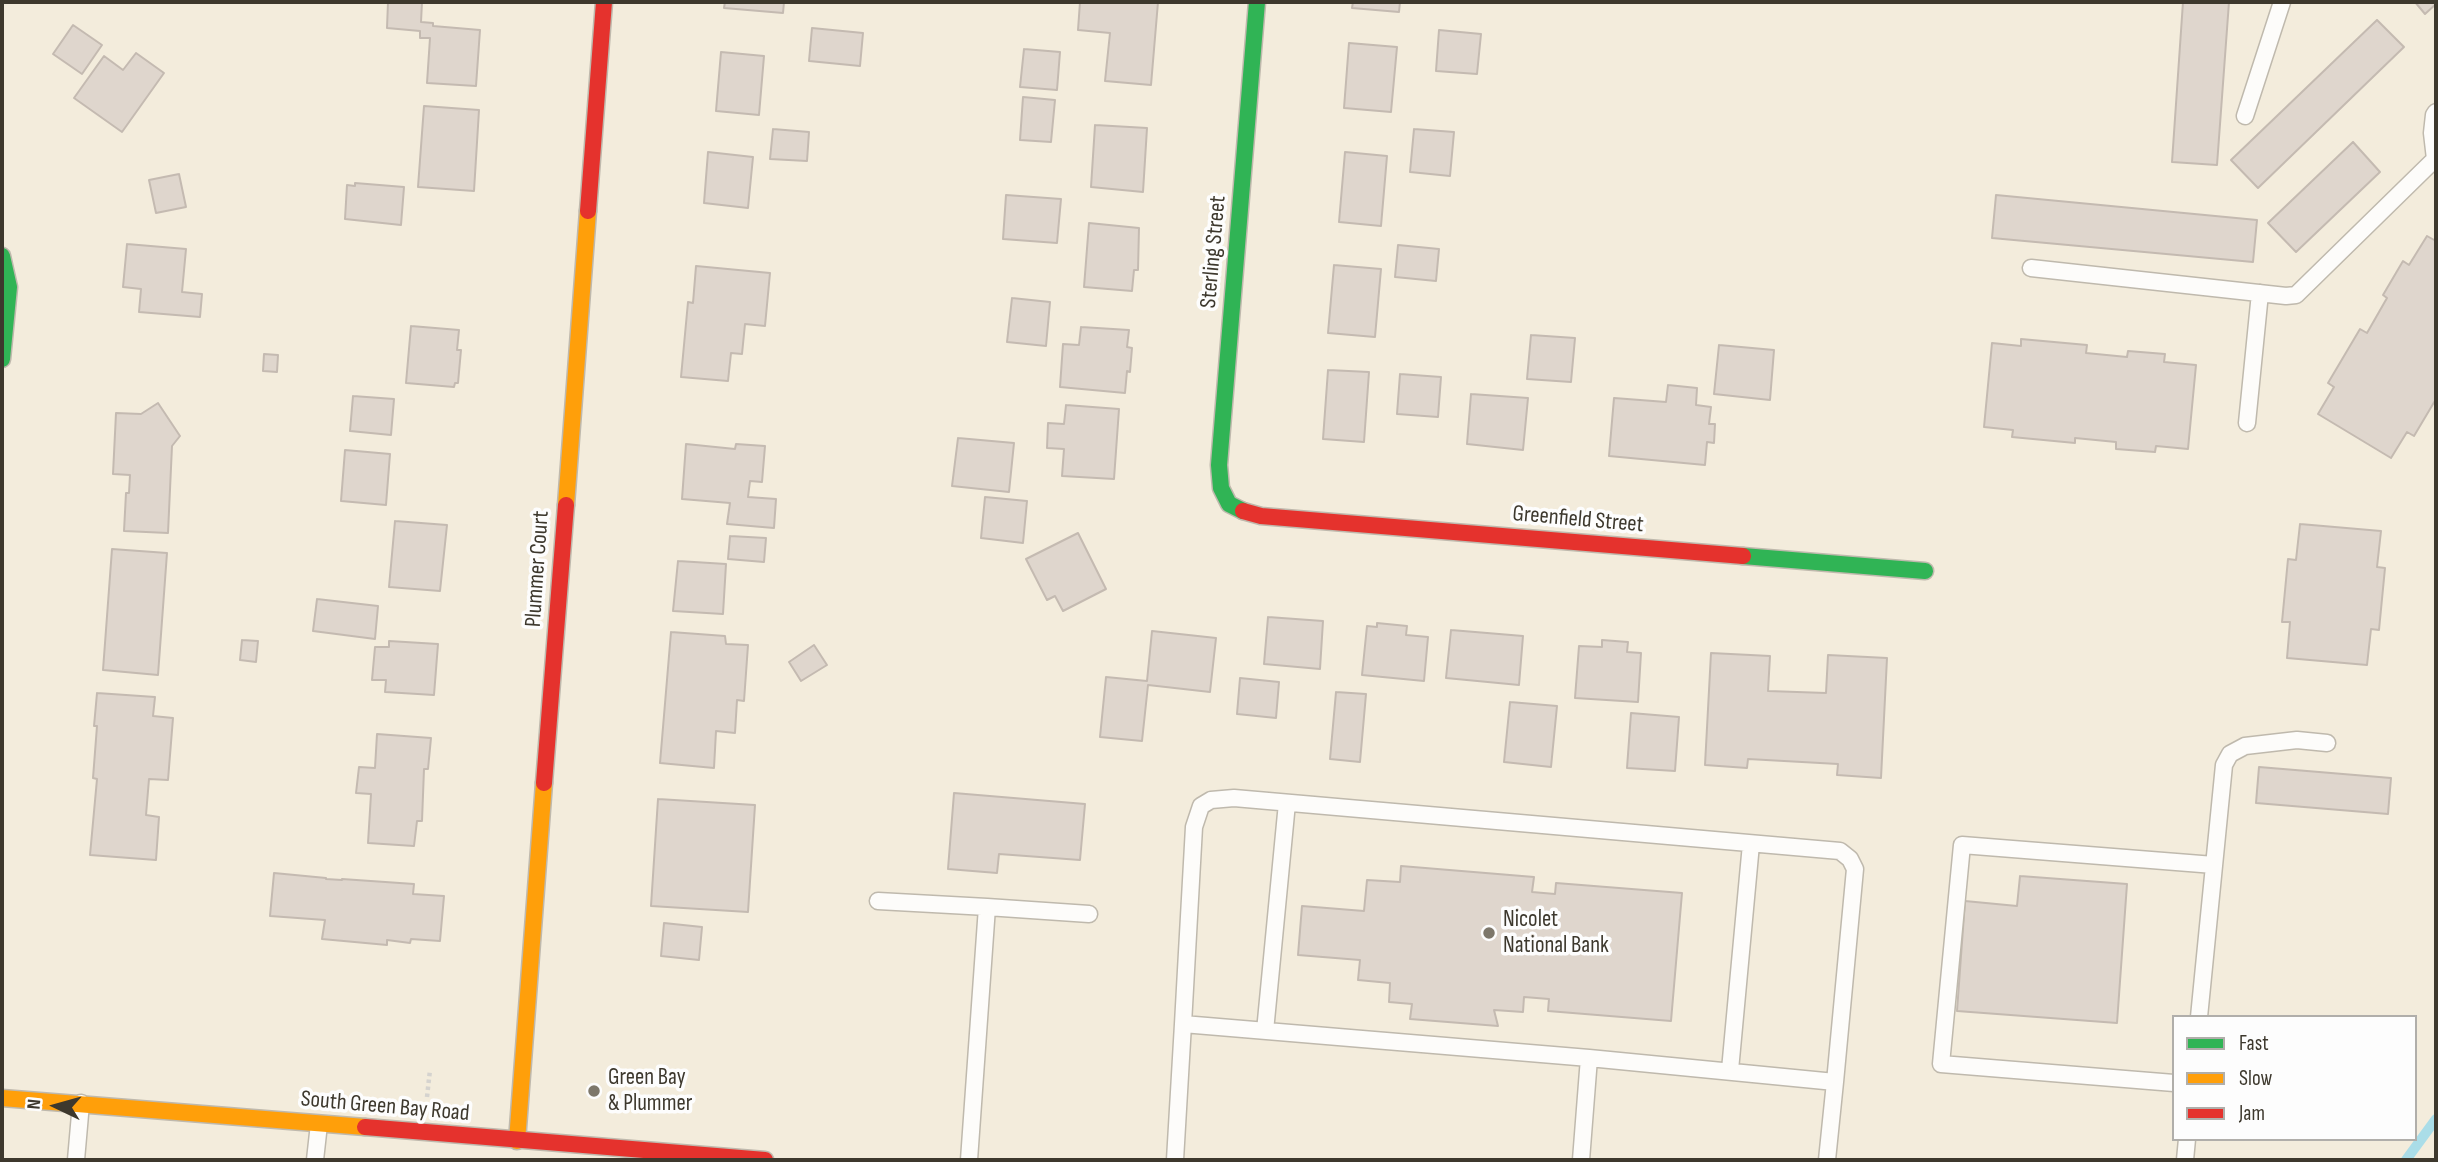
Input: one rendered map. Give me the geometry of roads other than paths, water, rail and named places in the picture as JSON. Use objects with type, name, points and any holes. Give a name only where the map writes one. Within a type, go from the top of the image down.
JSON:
[{"type":"street","name":"Plummer Court","points":[[517,1141],[604,2]]},
{"type":"street","name":"Sterling Street","points":[[1229,504],[1221,488],[1219,465],[1257,2]]},
{"type":"street","points":[[2,256],[9,287],[2,359]]},
{"type":"street","name":"Greenfield Street","points":[[1229,504],[1261,516],[1925,572]]},
{"type":"street","name":"South Green Bay Road","points":[[2,1098],[517,1141],[653,1156],[765,1160]]},
{"type":"lane","points":[[2245,116],[2282,2]]},
{"type":"lane","points":[[2031,268],[2296,295],[2435,159],[2432,134],[2436,112]]},
{"type":"lane","points":[[2247,423],[2260,293]]},
{"type":"lane","points":[[2199,1015],[2224,765],[2230,754],[2245,747],[2297,740],[2327,743]]},
{"type":"lane","points":[[1175,1160],[1194,827],[1201,806],[1210,800],[1234,799],[1840,851],[1850,859],[1855,869],[1827,1160]]},
{"type":"lane","points":[[1265,1031],[1287,803]]},
{"type":"lane","points":[[1730,1070],[1751,844]]},
{"type":"lane","points":[[2172,1083],[1941,1064],[1962,845],[2214,865]]},
{"type":"lane","points":[[878,901],[1089,914]]},
{"type":"lane","points":[[970,1160],[987,908]]},
{"type":"lane","points":[[1183,1024],[1730,1070],[1835,1082]]},
{"type":"lane","points":[[1581,1160],[1589,1058]]},
{"type":"lane","points":[[76,1160],[81,1103]]},
{"type":"lane","points":[[315,1160],[319,1124]]},
{"type":"lane","points":[[2185,1160],[2187,1141]]},
{"type":"waterway","points":[[2406,1160],[2436,1119]]},
{"type":"place","name":"Nicolet National Bank","points":[[1489,933]]},
{"type":"place","name":"Green Bay & Plummer","points":[[594,1091]]}]
